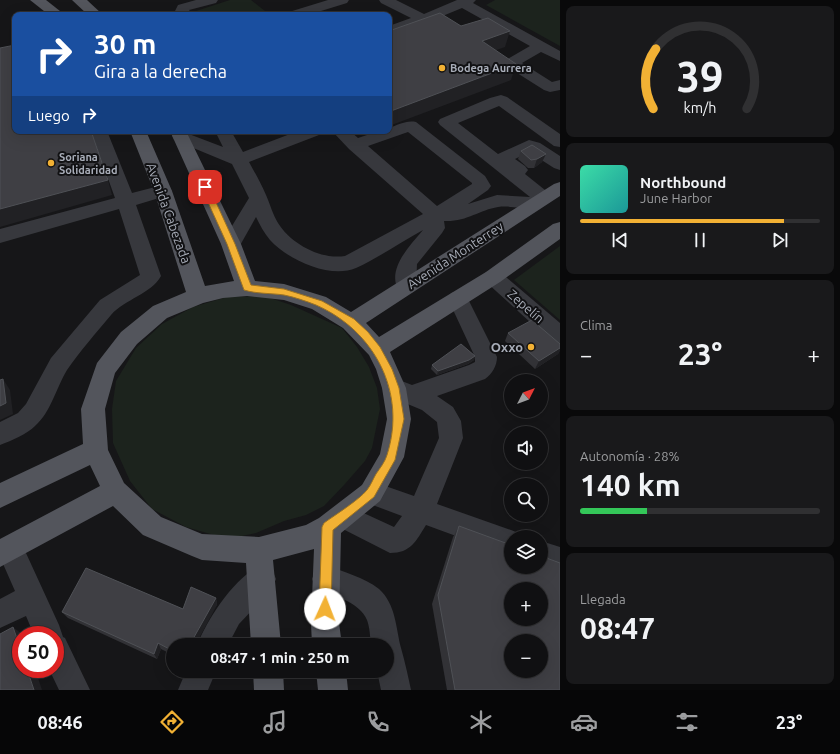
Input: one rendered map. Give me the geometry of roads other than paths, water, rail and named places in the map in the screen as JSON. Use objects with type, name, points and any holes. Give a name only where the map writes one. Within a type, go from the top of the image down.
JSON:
[{"type":"main road","points":[[37,0],[54,12]]},
{"type":"main road","points":[[79,0],[93,12]]},
{"type":"main road","name":"Avenida Cabezada","points":[[139,134],[163,191],[198,296]]},
{"type":"main road","points":[[179,134],[231,244],[247,288]]},
{"type":"main road","name":"Avenida Monterrey","points":[[351,322],[549,195]]},
{"type":"main road","points":[[377,349],[493,277],[560,229]]},
{"type":"main road","points":[[247,288],[284,292],[319,303],[351,322],[365,334],[377,349],[387,369],[403,391],[399,419],[392,457],[371,493],[336,522],[311,537],[259,550],[202,547],[152,526],[115,492],[96,450],[93,409],[105,370],[129,338],[160,312],[198,296],[223,290],[247,288]]},
{"type":"main road","points":[[7,489],[96,450]]},
{"type":"main road","points":[[5,552],[115,492]]},
{"type":"main road","points":[[326,638],[325,623],[326,579],[336,522]]},
{"type":"main road","points":[[259,550],[266,638]]},
{"type":"main road","points":[[268,678],[269,690]]},
{"type":"main road","points":[[332,678],[333,690]]},
{"type":"street","points":[[184,12],[211,0]]},
{"type":"street","points":[[304,12],[342,0]]},
{"type":"street","points":[[386,0],[423,19]]},
{"type":"street","points":[[392,30],[466,1],[560,57]]},
{"type":"street","points":[[541,46],[511,63],[550,87],[560,85]]},
{"type":"street","points":[[549,195],[446,122],[501,100],[560,142]]},
{"type":"street","points":[[225,134],[258,198],[271,228],[280,239],[306,256],[334,266],[349,263],[481,188],[481,182],[410,126],[392,132]]},
{"type":"street","points":[[0,434],[26,420],[34,411],[59,364],[90,325],[113,302],[151,277],[151,273],[126,201],[100,134]]},
{"type":"street","points":[[181,134],[238,160],[306,134]]},
{"type":"street","points":[[343,134],[435,214],[456,215],[497,201],[549,195]]},
{"type":"street","points":[[355,145],[387,134]]},
{"type":"street","points":[[549,195],[503,158],[529,145],[560,164]]},
{"type":"street","points":[[0,236],[163,191]]},
{"type":"street","points":[[231,244],[258,198]]},
{"type":"street","points":[[406,286],[406,269],[408,262],[435,228],[435,214]]},
{"type":"street","name":"Zepelín","points":[[493,277],[560,336]]},
{"type":"street","points":[[403,391],[477,372],[486,362],[486,357],[458,299]]},
{"type":"street","points":[[336,522],[390,540],[397,540],[402,538],[421,511],[451,438],[449,421],[445,414],[438,408],[403,391]]},
{"type":"street","points":[[371,493],[504,541]]},
{"type":"street","points":[[5,552],[31,598],[45,626]]},
{"type":"street","points":[[548,557],[560,561]]},
{"type":"street","points":[[216,638],[229,614],[262,579]]},
{"type":"street","points":[[326,579],[361,594],[374,603],[378,611],[384,638]]},
{"type":"street","points":[[0,614],[31,598]]},
{"type":"street","points":[[64,667],[75,690]]},
{"type":"street","points":[[193,690],[198,678]]},
{"type":"street","points":[[393,678],[396,690]]},
{"type":"place","name":"Bodega Aurrera","points":[[442,68]]},
{"type":"place","name":"Soriana Solidaridad","points":[[51,163]]},
{"type":"place","name":"Oxxo","points":[[531,347]]}]
